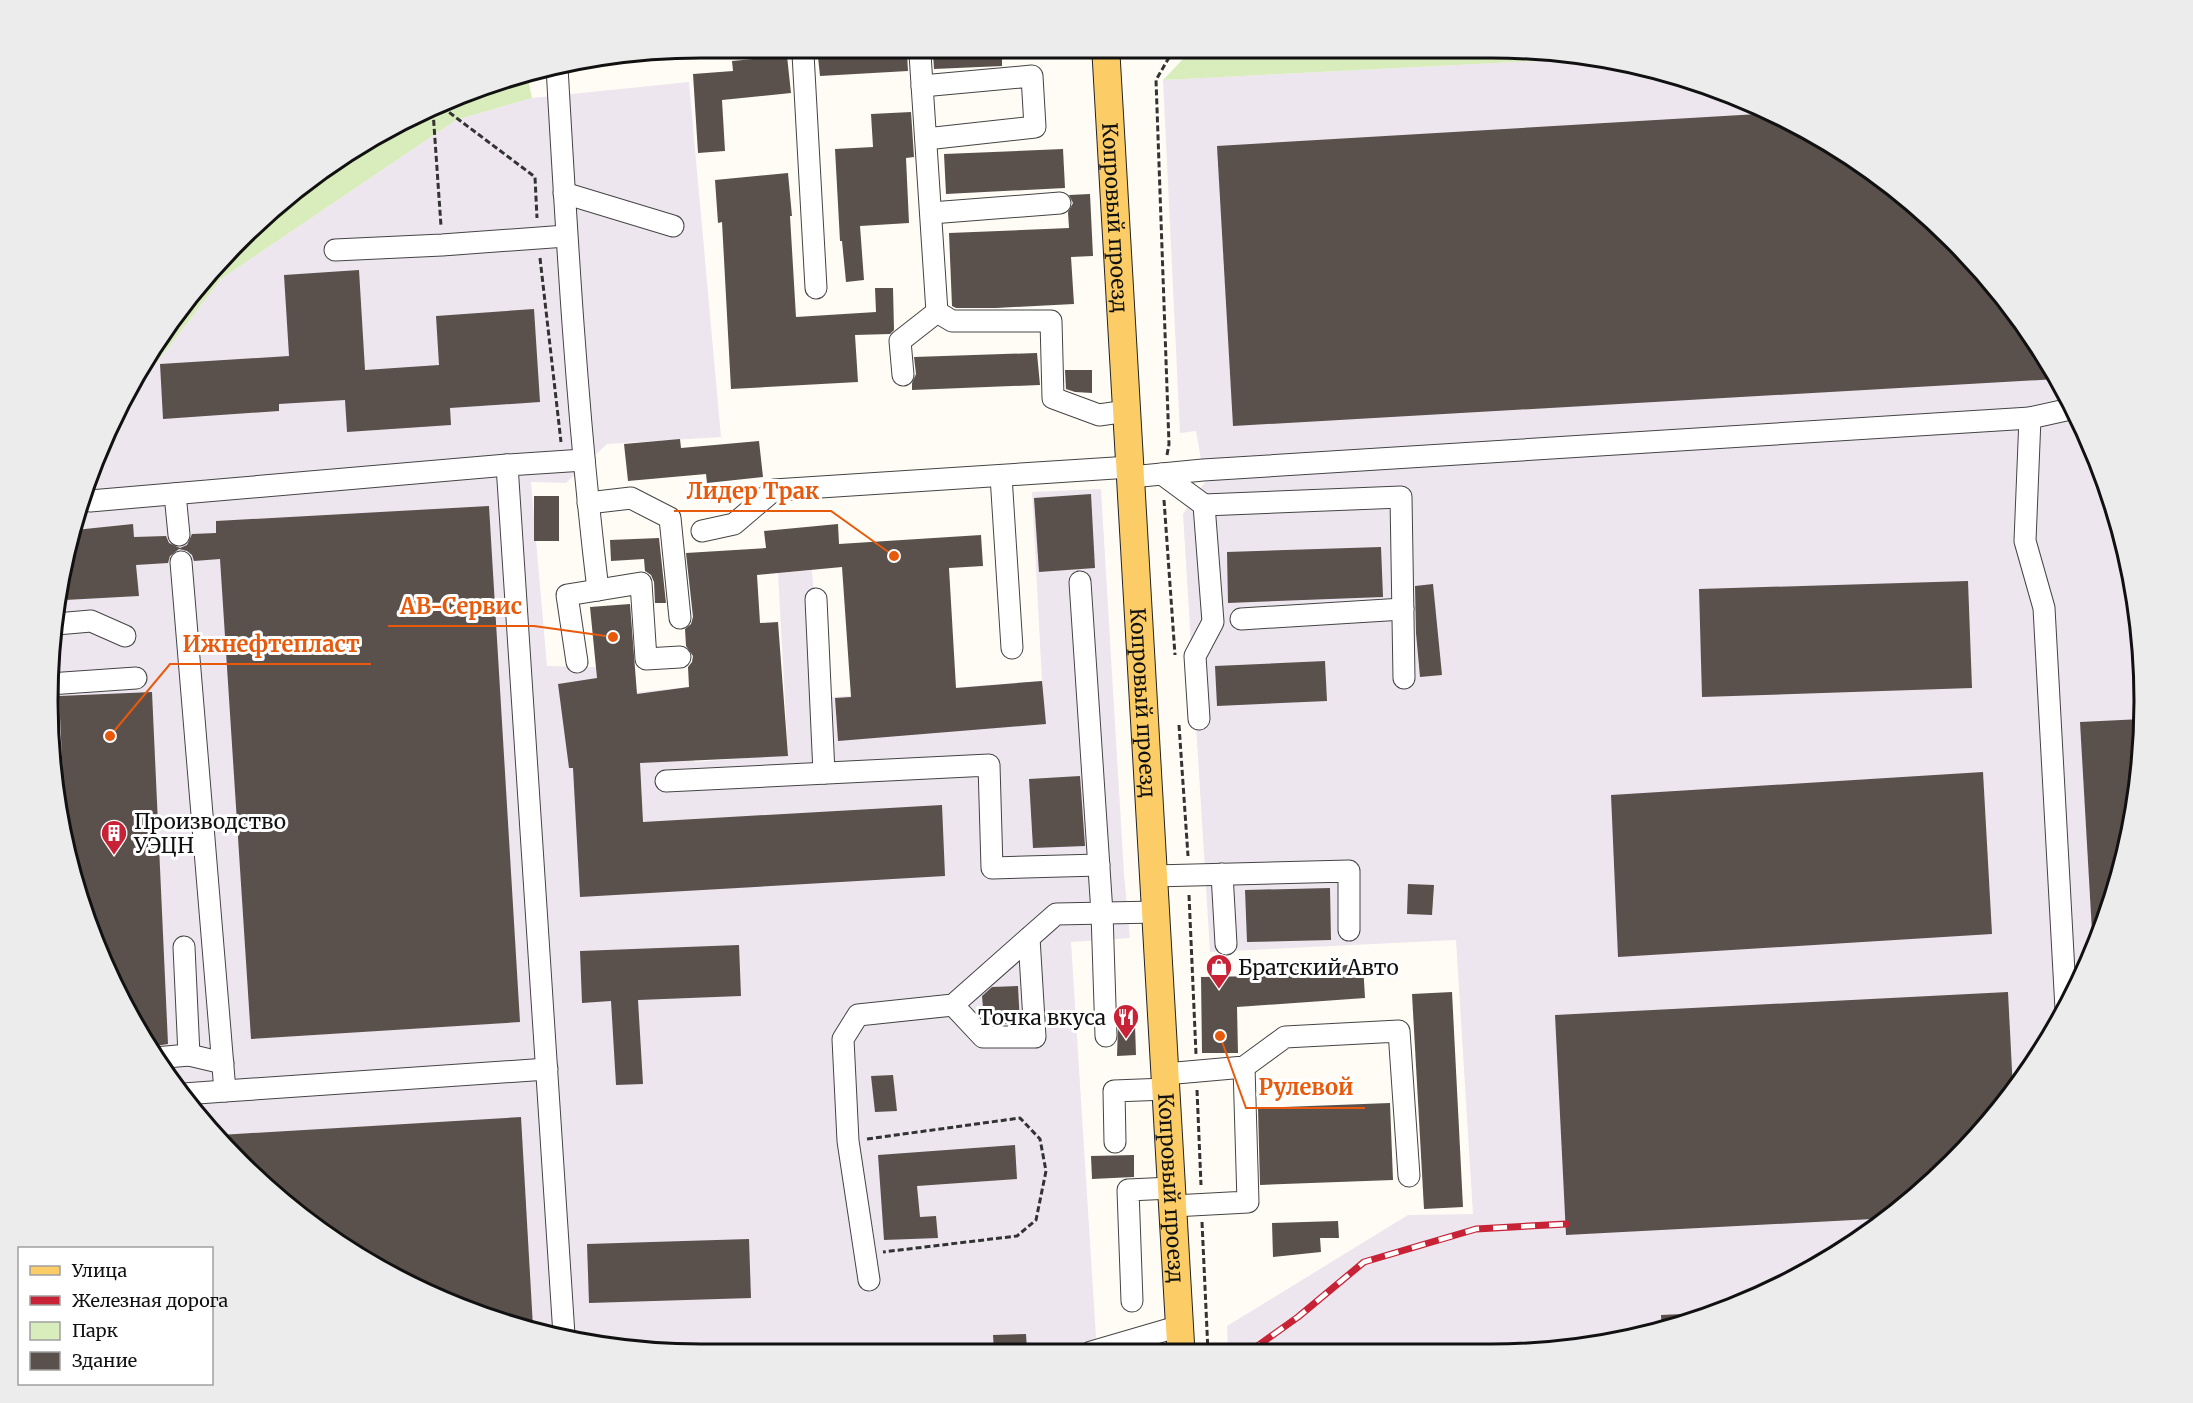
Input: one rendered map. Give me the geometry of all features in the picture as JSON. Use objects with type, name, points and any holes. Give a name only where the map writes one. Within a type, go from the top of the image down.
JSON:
[{"type":"main road","name":"Копровый проезд","points":[[1106,58],[1181,1339]]},
{"type":"lane","points":[[803,58],[816,288]]},
{"type":"lane","points":[[920,58],[937,312]]},
{"type":"lane","points":[[557,75],[574,461],[588,503],[598,590]]},
{"type":"lane","points":[[922,86],[1032,76],[1035,127],[926,139]]},
{"type":"lane","points":[[564,193],[673,226]]},
{"type":"lane","points":[[931,213],[1060,203]]},
{"type":"lane","points":[[335,250],[566,236]]},
{"type":"lane","points":[[937,312],[952,321],[1051,321],[1053,398],[1099,415],[1127,411]]},
{"type":"lane","points":[[903,375],[900,340],[937,312]]},
{"type":"lane","points":[[702,531],[734,524],[774,490],[1001,476],[1130,472],[1162,474],[2030,418],[2064,410]]},
{"type":"lane","points":[[2030,418],[2025,541],[2044,608],[2065,991]]},
{"type":"lane","points":[[91,501],[574,461]]},
{"type":"lane","points":[[507,465],[564,1329]]},
{"type":"lane","points":[[1162,474],[1204,506],[1401,497],[1404,678]]},
{"type":"lane","points":[[1001,476],[1012,648]]},
{"type":"lane","points":[[175,494],[179,535]]},
{"type":"lane","points":[[588,503],[631,498],[670,518],[680,618]]},
{"type":"lane","points":[[1189,721],[1195,656],[1213,622],[1204,506]]},
{"type":"lane","points":[[181,562],[225,1091]]},
{"type":"lane","points":[[1080,582],[1102,913],[1106,1036]]},
{"type":"lane","points":[[577,662],[567,595],[641,583],[646,659],[680,657]]},
{"type":"lane","points":[[816,599],[824,773]]},
{"type":"lane","points":[[1241,619],[1403,609]]},
{"type":"lane","points":[[63,623],[91,621],[125,636]]},
{"type":"lane","points":[[59,683],[136,678]]},
{"type":"lane","points":[[666,781],[989,765],[992,868],[1098,865]]},
{"type":"lane","points":[[1154,876],[1349,871],[1349,930]]},
{"type":"lane","points":[[1222,874],[1226,944]]},
{"type":"lane","points":[[869,1280],[848,1141],[843,1039],[858,1016],[953,1005],[1056,914],[1156,912]]},
{"type":"lane","points":[[953,1005],[983,1037],[1035,1037],[1029,938]]},
{"type":"lane","points":[[184,947],[189,1055]]},
{"type":"lane","points":[[1115,1142],[1114,1091],[1166,1081],[1196,1072],[1244,1067],[1285,1037],[1399,1031],[1409,1176]]},
{"type":"lane","points":[[166,1057],[189,1055],[223,1063]]},
{"type":"lane","points":[[1132,1300],[1128,1190],[1201,1203],[1248,1202],[1244,1067]]},
{"type":"lane","points":[[191,1093],[547,1069]]},
{"type":"lane","points":[[1146,1344],[1181,1339]]},
{"type":"path","points":[[1169,58],[1155,80],[1169,444],[1162,474],[1175,664]]},
{"type":"path","points":[[447,111],[535,177],[538,238],[574,461]]},
{"type":"path","points":[[433,117],[442,245]]},
{"type":"path","points":[[1189,721],[1189,875],[1208,1344]]},
{"type":"path","points":[[848,1141],[1020,1118],[1040,1139],[1046,1171],[1036,1220],[1017,1236],[866,1254]]},
{"type":"shaded area","points":[[1542,61],[1575,64],[1658,80],[1738,107],[1813,145],[1849,167],[1883,191],[1946,247],[2002,310],[2026,344],[2068,417],[2086,455],[2113,535],[2129,618],[2133,659],[2133,744],[2129,785],[2113,868],[2100,908],[2086,948],[2048,1023],[2002,1093],[1975,1125],[1946,1156],[1883,1212],[1849,1236],[1776,1278],[1738,1296],[1658,1323],[1575,1339],[1492,1344],[1228,1344],[1227,1326],[1408,1215],[1473,1214],[1456,940],[1210,952],[1183,514],[1205,482],[1196,431],[1180,433],[1163,80]]},
{"type":"shaded area","points":[[689,82],[721,437],[607,444],[566,483],[531,482],[547,666],[596,667],[599,696],[689,687],[694,762],[788,755],[778,573],[812,570],[821,698],[1042,681],[1032,492],[1101,489],[1124,874],[1130,938],[1071,942],[1096,1344],[659,1343],[618,1339],[535,1323],[455,1296],[380,1258],[344,1236],[310,1212],[247,1156],[191,1093],[167,1059],[125,986],[107,948],[80,868],[71,827],[64,785],[58,702],[64,618],[80,535],[107,455],[125,417],[151,371],[221,279],[456,120],[532,98]]},
{"type":"green space","points":[[1184,58],[1492,58],[1542,61],[1163,80]]},
{"type":"green space","points":[[529,82],[532,98],[456,120],[221,279],[151,371],[191,310],[218,278],[247,247],[310,191],[344,167],[417,125],[455,107]]},
{"type":"building","points":[[787,58],[791,93],[722,100],[725,151],[698,153],[693,74],[733,71],[732,61]]},
{"type":"building","points":[[818,58],[907,58],[908,71],[820,76]]},
{"type":"building","points":[[933,58],[1002,58],[1002,66],[934,69]]},
{"type":"building","points":[[911,112],[914,157],[906,158],[909,223],[860,226],[864,280],[846,282],[842,241],[840,241],[835,149],[873,147],[871,114]]},
{"type":"building","points":[[1753,114],[1813,145],[1849,167],[1915,218],[1946,247],[2002,310],[2048,380],[1233,426],[1217,146]]},
{"type":"building","points":[[1063,149],[1065,188],[946,194],[944,154]]},
{"type":"building","points":[[788,173],[796,317],[876,312],[875,288],[893,288],[894,330],[890,334],[855,335],[858,382],[731,389],[722,222],[718,223],[715,180]]},
{"type":"building","points":[[1090,194],[1093,256],[1071,257],[1074,304],[996,308],[956,308],[952,306],[949,233],[1069,228],[1068,212],[1073,203],[1069,195]]},
{"type":"building","points":[[359,270],[365,370],[439,365],[436,316],[534,309],[540,402],[450,408],[451,425],[347,432],[345,400],[279,404],[279,411],[163,419],[160,364],[289,356],[284,275]]},
{"type":"building","points":[[1037,353],[1040,385],[912,390],[916,374],[914,357]]},
{"type":"building","points":[[1065,370],[1092,370],[1092,393],[1066,389]]},
{"type":"building","points":[[680,439],[681,448],[759,441],[763,477],[707,483],[706,474],[628,481],[624,444]]},
{"type":"building","points":[[1091,494],[1095,568],[1039,572],[1034,498]]},
{"type":"building","points":[[534,496],[559,496],[559,541],[534,541]]},
{"type":"building","points":[[489,506],[520,1022],[251,1039],[220,559],[194,561],[192,555],[187,551],[179,549],[170,556],[168,563],[136,565],[139,596],[67,600],[82,529],[133,524],[134,537],[166,536],[169,543],[180,548],[187,545],[192,534],[216,533],[216,521]]},
{"type":"building","points":[[838,524],[839,544],[981,535],[983,566],[949,568],[956,688],[1042,681],[1046,724],[838,741],[835,698],[851,697],[842,567],[757,575],[760,623],[778,622],[788,756],[640,763],[643,822],[942,805],[945,876],[580,897],[573,768],[569,768],[558,684],[597,678],[590,607],[630,604],[637,694],[689,687],[688,667],[693,656],[686,646],[685,629],[691,624],[693,617],[686,553],[766,548],[764,531]]},
{"type":"building","points":[[659,538],[666,603],[655,603],[654,582],[651,575],[645,571],[644,559],[611,561],[610,540]]},
{"type":"building","points":[[1381,547],[1383,597],[1228,603],[1227,552]]},
{"type":"building","points":[[1968,581],[1972,688],[1702,697],[1699,589]]},
{"type":"building","points":[[1433,584],[1442,675],[1420,677],[1415,586]]},
{"type":"building","points":[[1325,661],[1327,701],[1217,706],[1215,666]]},
{"type":"building","name":"Производство УЭЦН","points":[[152,692],[168,1044],[159,1045],[125,986],[107,948],[80,868],[64,785],[59,696]]},
{"type":"building","points":[[2134,719],[2129,785],[2122,827],[2113,868],[2092,931],[2080,722]]},
{"type":"building","points":[[1983,772],[1992,934],[1618,957],[1611,795]]},
{"type":"building","points":[[1080,776],[1085,846],[1033,848],[1029,779]]},
{"type":"building","points":[[1408,884],[1434,885],[1432,915],[1407,914]]},
{"type":"building","points":[[1330,888],[1331,940],[1247,942],[1245,890]]},
{"type":"building","points":[[739,945],[741,996],[638,1000],[643,1084],[616,1085],[611,1001],[582,1003],[580,951]]},
{"type":"building","points":[[1363,964],[1365,998],[1237,1007],[1238,1053],[1202,1053],[1201,977],[1261,976],[1261,970]]},
{"type":"building","points":[[1018,986],[1020,1024],[989,1024],[984,1019],[982,996],[992,987]]},
{"type":"building","points":[[1452,992],[1463,1207],[1424,1209],[1412,994]]},
{"type":"building","points":[[2008,992],[2012,1078],[1975,1125],[1946,1156],[1873,1219],[1566,1235],[1555,1015]]},
{"type":"building","name":"Точка вкуса","points":[[1118,1025],[1135,1025],[1136,1055],[1117,1056]]},
{"type":"building","points":[[893,1075],[897,1111],[875,1112],[871,1076]]},
{"type":"building","points":[[1390,1103],[1393,1180],[1260,1185],[1258,1108]]},
{"type":"building","points":[[521,1117],[533,1322],[455,1296],[380,1258],[344,1236],[278,1185],[227,1135]]},
{"type":"building","points":[[1015,1145],[1017,1179],[917,1186],[920,1217],[936,1216],[938,1238],[884,1240],[878,1155]]},
{"type":"building","points":[[1134,1155],[1134,1177],[1092,1179],[1091,1156]]},
{"type":"building","points":[[1338,1221],[1339,1238],[1320,1238],[1321,1252],[1273,1257],[1272,1223]]},
{"type":"building","points":[[749,1239],[751,1298],[589,1303],[587,1244]]},
{"type":"building","points":[[1686,1314],[1661,1322],[1661,1315]]},
{"type":"building","points":[[1026,1334],[1027,1344],[994,1344],[993,1335]]},
{"type":"railway","points":[[1260,1344],[1298,1317],[1364,1262],[1476,1229],[1566,1224]]},
{"type":"place","name":"Лидер Трак","points":[[894,556]]},
{"type":"place","name":"АВ-Сервис","points":[[613,637]]},
{"type":"place","name":"Ижнефтепласт","points":[[110,736]]},
{"type":"place","name":"Производство УЭЦН","points":[[114,856]]},
{"type":"place","name":"Братский Авто","points":[[1219,990]]},
{"type":"place","name":"Рулевой","points":[[1220,1036]]},
{"type":"place","name":"Точка вкуса","points":[[1126,1040]]}]
